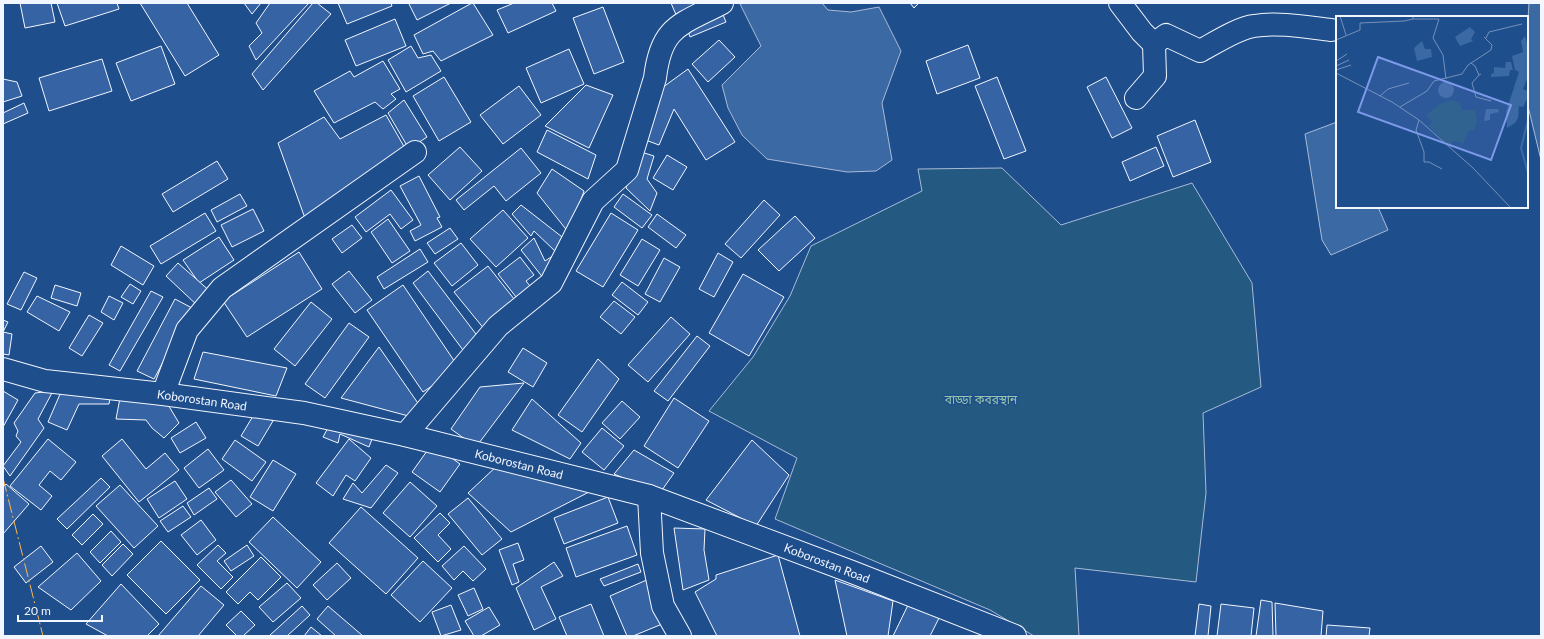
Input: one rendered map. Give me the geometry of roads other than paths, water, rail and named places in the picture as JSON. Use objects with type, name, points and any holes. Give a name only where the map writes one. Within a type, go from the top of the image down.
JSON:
[{"type":"street","points":[[405,435],[498,326],[551,283],[593,201],[627,170],[655,78],[657,62],[664,40],[677,26],[722,3]]},
{"type":"street","points":[[1120,3],[1142,32],[1154,44],[1155,76],[1136,98]]},
{"type":"street","points":[[1154,44],[1166,35],[1200,51],[1252,26],[1284,24],[1331,30]]},
{"type":"street","points":[[163,394],[187,330],[222,288],[415,152]]},
{"type":"street","name":"Koborostan Road","points":[[3,369],[45,381],[163,394],[304,413],[405,435],[649,496],[852,572],[1015,636]]},
{"type":"street","points":[[649,496],[652,554],[663,606],[680,636]]},
{"type":"park label","name":"বাড্ডা কবরস্থান","points":[[981,399]]}]
